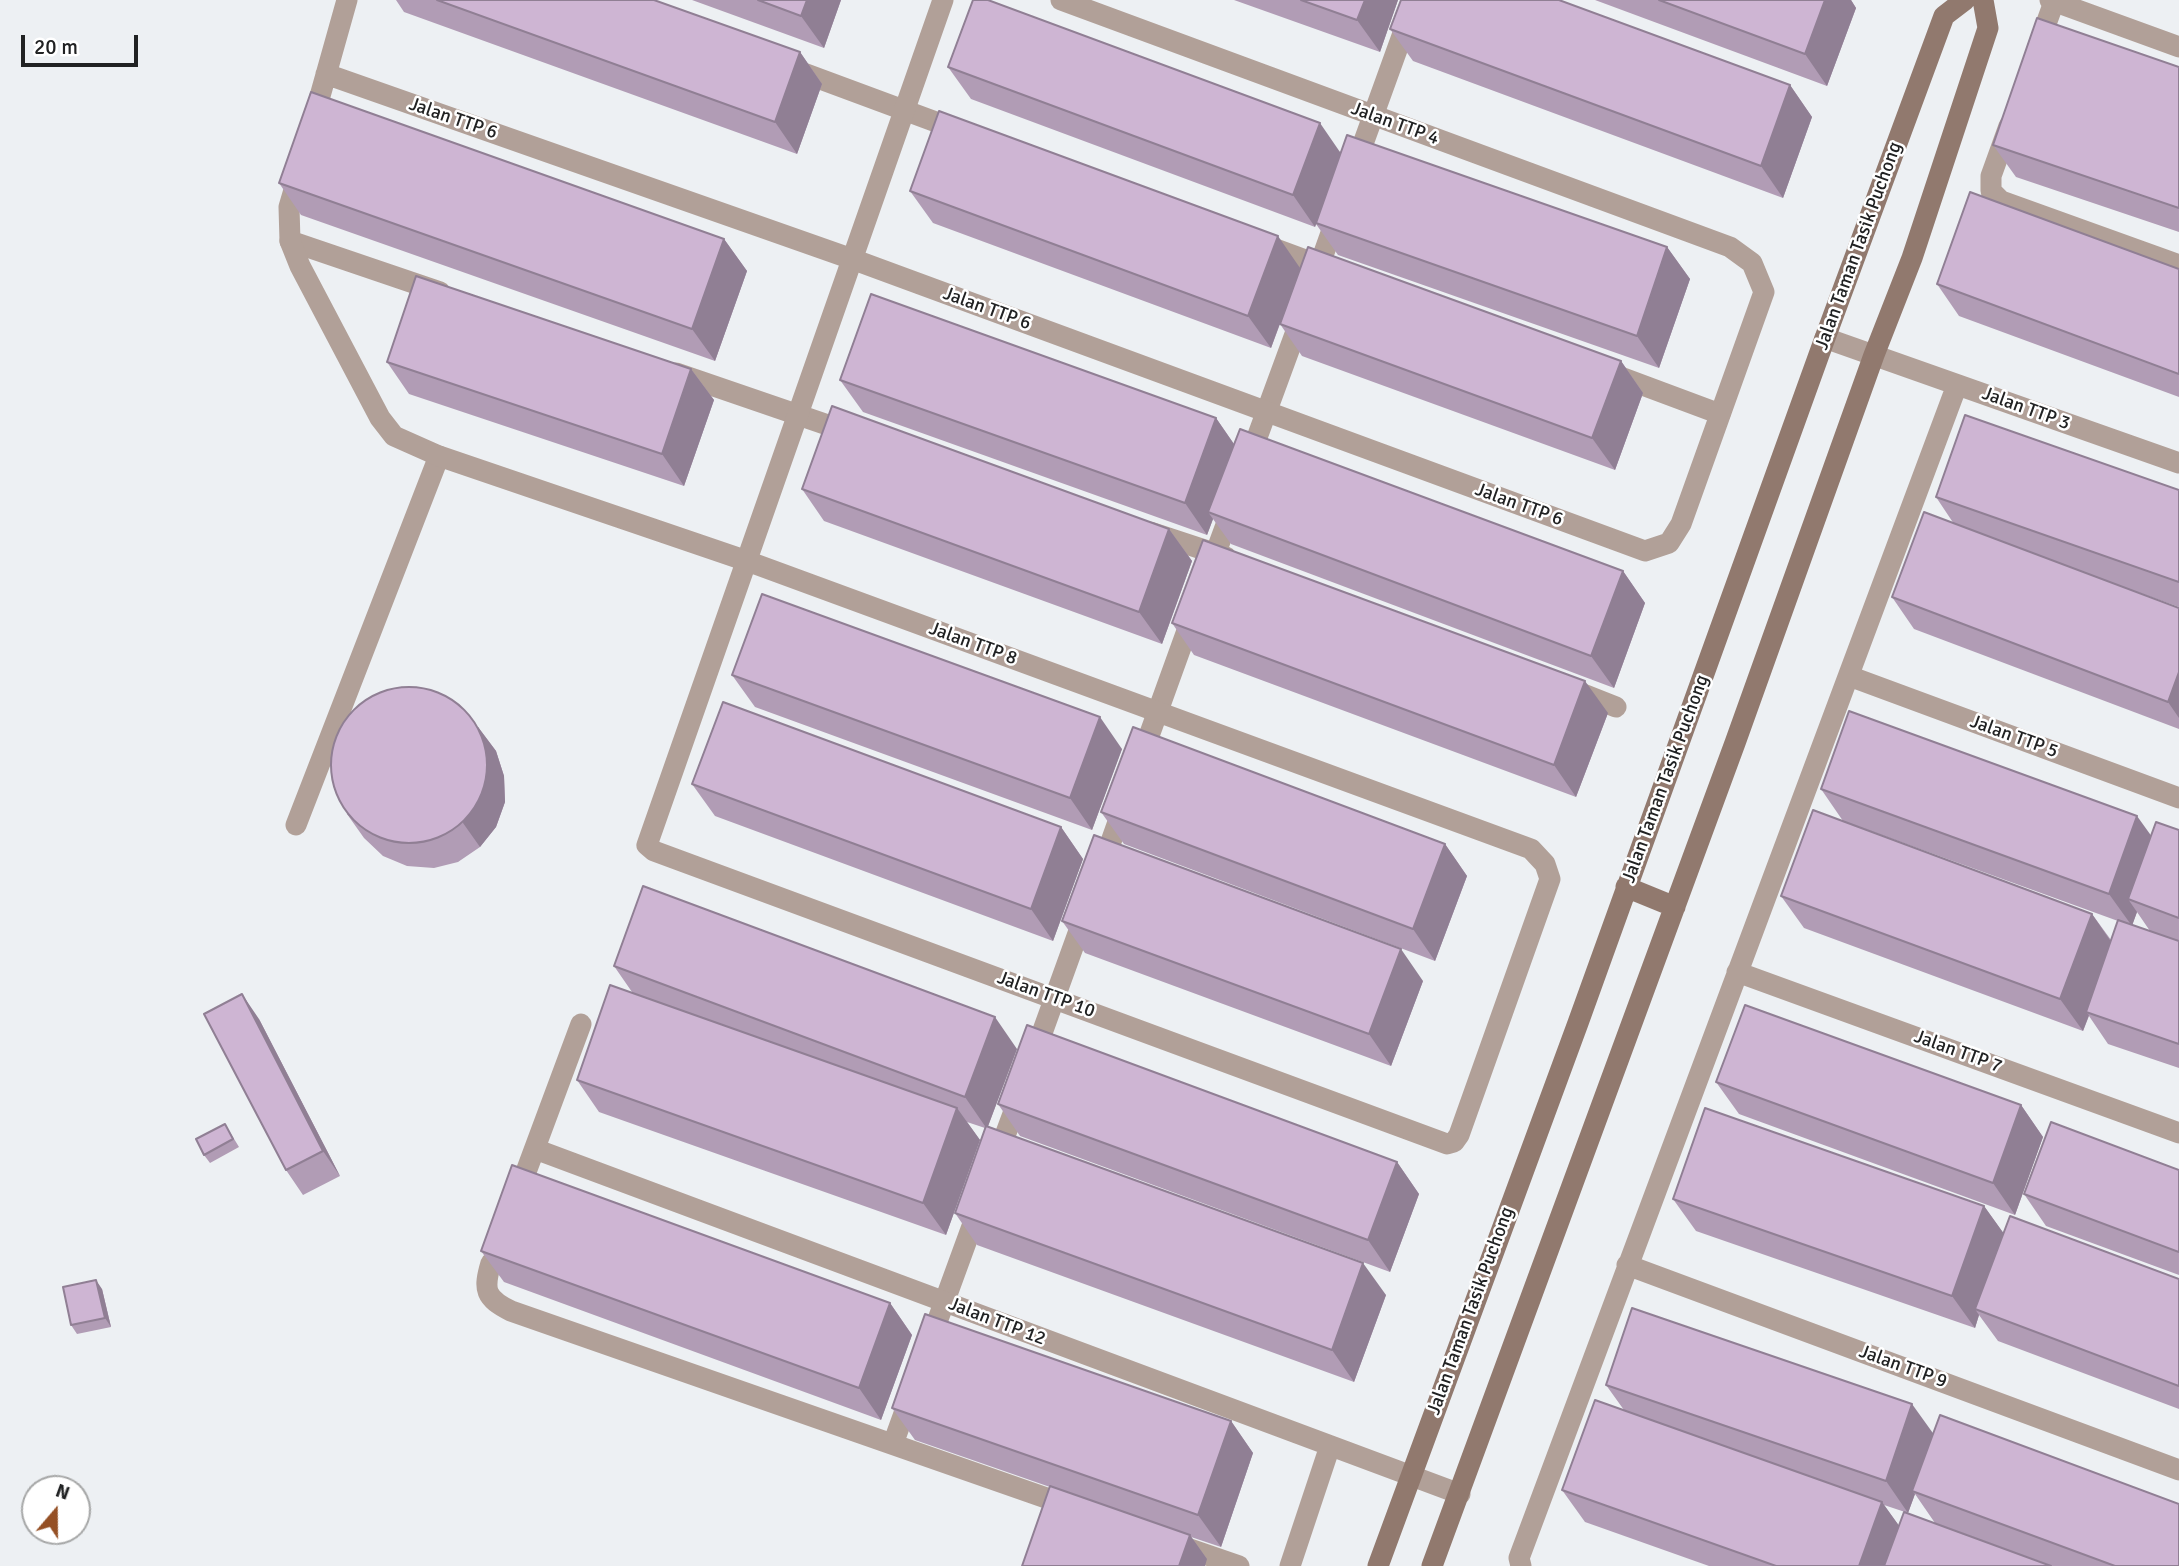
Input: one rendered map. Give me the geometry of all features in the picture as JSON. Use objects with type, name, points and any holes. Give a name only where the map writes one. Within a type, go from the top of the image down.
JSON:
[{"type":"street","points":[[347,0],[289,206],[290,241],[459,299]]},
{"type":"street","points":[[747,561],[943,0]]},
{"type":"street","name":"Jalan TTP 4","points":[[1061,0],[1730,247],[1752,264],[1764,292],[1720,414]]},
{"type":"street","points":[[893,1444],[1415,0]]},
{"type":"street","name":"Jalan Taman Tasik Puchong","points":[[1378,1566],[1944,16],[1965,0]]},
{"type":"street","points":[[1433,1566],[1735,743],[1874,355],[1912,258],[1988,28],[1983,0]]},
{"type":"street","points":[[2032,64],[2052,1],[2179,47]]},
{"type":"street","points":[[774,62],[982,139]]},
{"type":"street","name":"Jalan TTP 6","points":[[326,74],[852,259],[1645,551],[1669,543],[1681,524],[1720,414]]},
{"type":"street","points":[[2018,101],[1991,176],[1991,191],[2001,201],[2179,265]]},
{"type":"street","points":[[1242,236],[1346,275]]},
{"type":"street","name":"Jalan TTP 8","points":[[290,241],[300,266],[380,418],[394,436],[439,456],[747,561],[1531,849],[1545,864],[1550,879],[1459,1135],[1454,1142],[1447,1144]]},
{"type":"street","name":"Jalan TTP 3","points":[[1825,338],[2179,463]]},
{"type":"street","points":[[654,366],[876,441]]},
{"type":"street","points":[[1591,366],[1720,414]]},
{"type":"street","points":[[1520,1562],[1627,1265],[1957,384]]},
{"type":"street","points":[[296,825],[439,456]]},
{"type":"street","points":[[1137,527],[1241,563]]},
{"type":"street","name":"Jalan TTP 10","points":[[747,561],[647,845],[654,852],[1447,1144]]},
{"type":"street","name":"Jalan TTP 5","points":[[1849,676],[2179,798]]},
{"type":"street","points":[[1551,682],[1616,707]]},
{"type":"street","points":[[1626,887],[1675,907]]},
{"type":"street","name":"Jalan TTP 7","points":[[1737,972],[2179,1133]]},
{"type":"street","points":[[510,1212],[581,1024]]},
{"type":"street","name":"Jalan TTP 12","points":[[535,1149],[1460,1494]]},
{"type":"street","points":[[494,1256],[486,1280],[487,1292],[499,1305],[511,1311],[1085,1512]]},
{"type":"street","name":"Jalan TTP 9","points":[[1627,1265],[2179,1470]]},
{"type":"street","points":[[1290,1566],[1330,1446]]},
{"type":"street","points":[[1162,1539],[1239,1566]]},
{"type":"building","points":[[437,0],[654,0],[800,52],[775,122]]},
{"type":"building","points":[[758,0],[807,0],[801,16]]},
{"type":"building","points":[[973,0],[988,0],[1320,123],[1293,195],[948,67]]},
{"type":"building","points":[[1301,0],[1365,0],[1357,20]]},
{"type":"building","points":[[1401,0],[1559,0],[1790,85],[1761,166],[1390,29]]},
{"type":"building","points":[[1659,0],[1825,0],[1805,54]]},
{"type":"building","points":[[2037,18],[2179,67],[2179,208],[1993,145]]},
{"type":"building","points":[[311,92],[724,239],[692,329],[279,183]]},
{"type":"building","points":[[939,111],[1278,236],[1248,316],[910,191]]},
{"type":"building","points":[[1347,135],[1667,247],[1637,336],[1316,223]]},
{"type":"building","points":[[1970,192],[2179,269],[2179,374],[1937,284]]},
{"type":"building","points":[[1308,247],[1621,361],[1592,438],[1280,324]]},
{"type":"building","points":[[416,276],[691,369],[662,454],[387,362]]},
{"type":"building","points":[[871,294],[1216,418],[1185,503],[840,380]]},
{"type":"building","points":[[832,406],[1169,529],[1139,612],[802,489]]},
{"type":"building","points":[[1965,415],[2179,490],[2179,582],[1936,497]]},
{"type":"building","points":[[1240,429],[1623,571],[1591,656],[1208,512]]},
{"type":"building","points":[[1924,512],[2179,608],[2179,672],[2168,702],[1892,597]]},
{"type":"building","points":[[1203,540],[1585,681],[1554,765],[1172,623]]},
{"type":"building","points":[[762,594],[1100,717],[1070,798],[732,675]]},
{"type":"building","points":[[409,687],[439,692],[464,710],[482,735],[487,765],[482,795],[464,820],[439,838],[409,843],[379,838],[354,820],[336,795],[331,765],[336,735],[354,710],[379,692]]},
{"type":"building","points":[[723,702],[1061,827],[1031,909],[692,784]]},
{"type":"building","points":[[1849,711],[2137,816],[2109,894],[1821,789]]},
{"type":"building","points":[[1133,727],[1445,844],[1413,929],[1101,812]]},
{"type":"building","points":[[1813,810],[2092,914],[2060,999],[1781,896]]},
{"type":"building","points":[[2156,822],[2179,830],[2179,918],[2128,899]]},
{"type":"building","points":[[1094,835],[1401,949],[1369,1034],[1062,921]]},
{"type":"building","points":[[643,886],[995,1017],[965,1097],[614,966]]},
{"type":"building","points":[[2118,920],[2179,941],[2179,1044],[2086,1012]]},
{"type":"building","points":[[610,985],[957,1108],[923,1203],[577,1080]]},
{"type":"building","points":[[242,994],[323,1151],[286,1170],[204,1014]]},
{"type":"building","points":[[1745,1005],[2021,1105],[1993,1183],[1716,1082]]},
{"type":"building","points":[[1027,1025],[1397,1162],[1368,1240],[998,1104]]},
{"type":"building","points":[[1705,1108],[1984,1206],[1952,1296],[1673,1199]]},
{"type":"building","points":[[2051,1122],[2179,1170],[2179,1252],[2024,1194]]},
{"type":"building","points":[[225,1124],[233,1139],[204,1155],[196,1139]]},
{"type":"building","points":[[986,1126],[1363,1263],[1332,1350],[955,1213]]},
{"type":"building","points":[[512,1165],[890,1303],[859,1388],[481,1251]]},
{"type":"building","points":[[2010,1216],[2179,1279],[2179,1386],[1975,1309]]},
{"type":"building","points":[[96,1280],[105,1318],[71,1325],[63,1287]]},
{"type":"building","points":[[1632,1308],[1912,1404],[1886,1481],[1606,1385]]},
{"type":"building","points":[[925,1314],[1231,1421],[1198,1515],[892,1408]]},
{"type":"building","points":[[1595,1400],[1882,1502],[1859,1566],[1776,1566],[1562,1490]]},
{"type":"building","points":[[1940,1415],[2179,1504],[2179,1566],[2115,1566],[1912,1491]]},
{"type":"building","points":[[1050,1486],[1190,1535],[1179,1566],[1022,1566]]},
{"type":"building","points":[[1904,1512],[2051,1566],[1884,1566]]}]
